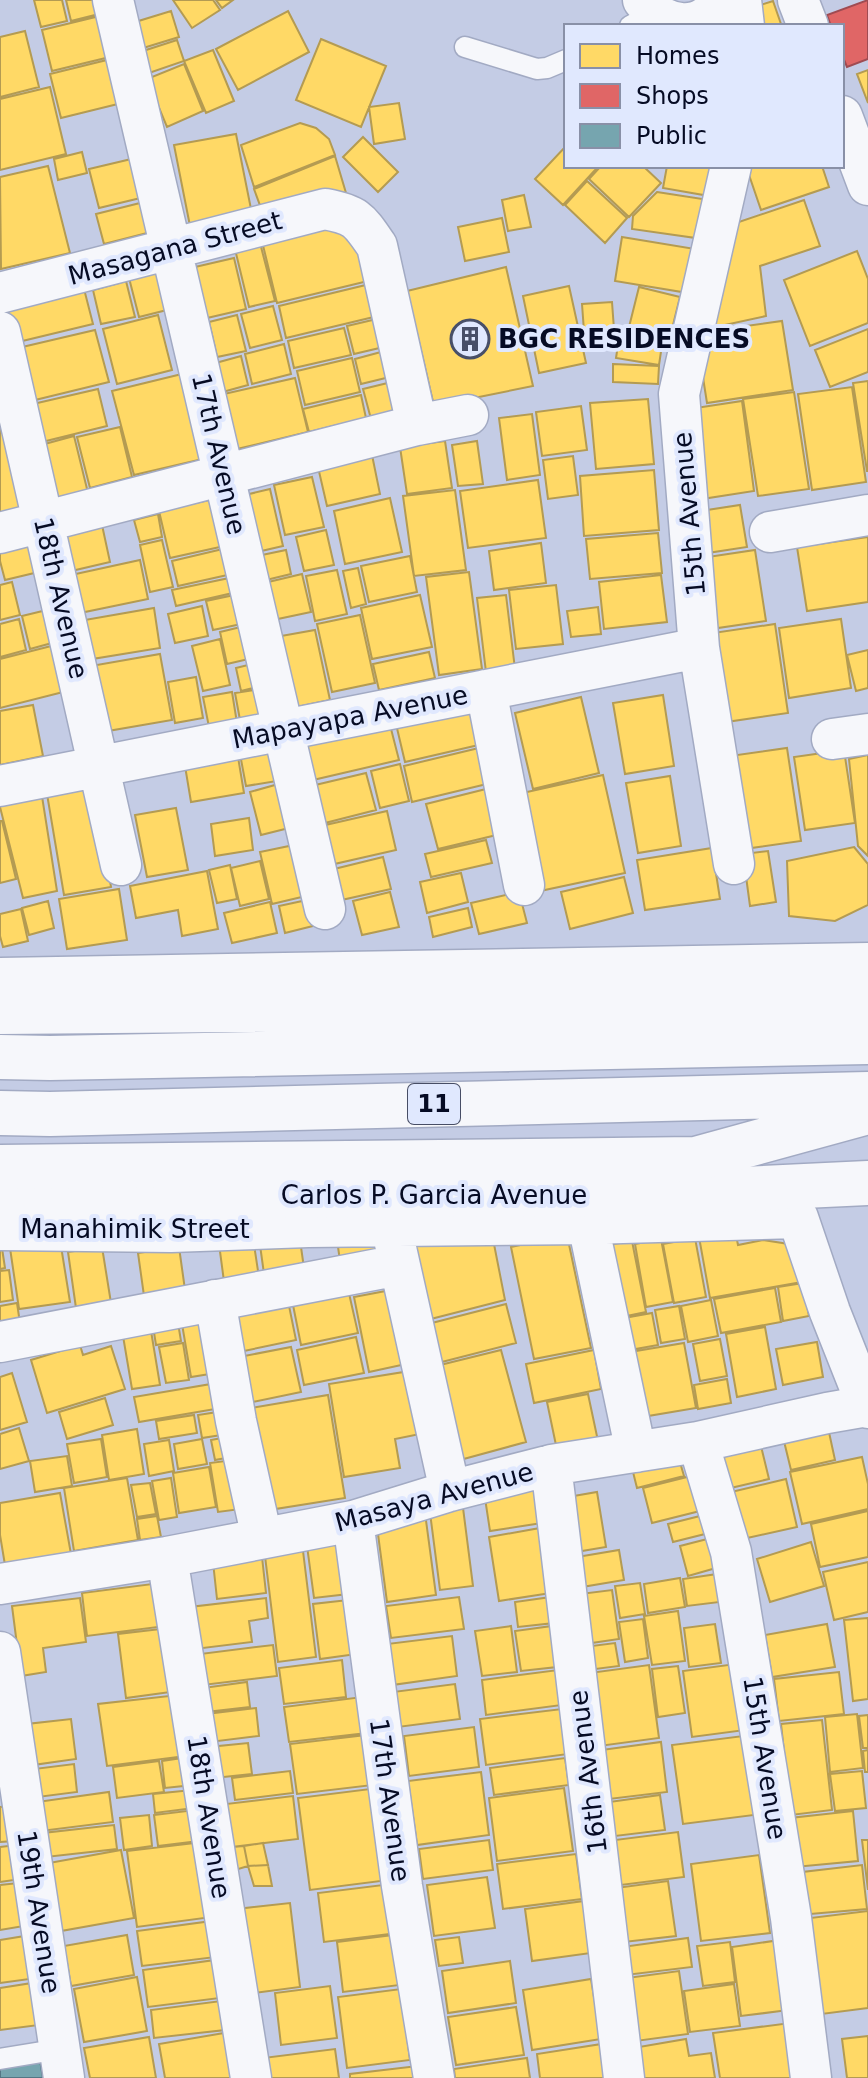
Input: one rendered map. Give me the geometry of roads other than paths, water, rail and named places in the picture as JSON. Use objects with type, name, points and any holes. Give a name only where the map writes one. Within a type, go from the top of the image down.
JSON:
[{"type":"main road","points":[[0,980],[868,965]]},
{"type":"main road","points":[[0,1012],[855,1004]]},
{"type":"main road","name":"11","points":[[0,1057],[868,1042]]},
{"type":"main road","name":"11","points":[[0,1113],[868,1094]]},
{"type":"main road","points":[[0,1167],[696,1159],[868,1112]]},
{"type":"main road","name":"Carlos P. Garcia Avenue","points":[[0,1197],[863,1191]]},
{"type":"street","name":"17th Avenue","points":[[113,0],[325,909]]},
{"type":"street","points":[[642,13],[681,24],[695,22],[708,15],[721,0]]},
{"type":"street","points":[[741,0],[744,24]]},
{"type":"street","points":[[798,0],[807,24]]},
{"type":"street","points":[[844,121],[868,185]]},
{"type":"street","name":"15th Avenue","points":[[731,168],[679,394],[699,648],[734,864]]},
{"type":"street","name":"Masagana Street","points":[[0,293],[325,209],[349,214],[362,223],[377,246],[417,425]]},
{"type":"street","name":"18th Avenue","points":[[0,332],[121,865]]},
{"type":"street","points":[[0,533],[417,425],[468,415]]},
{"type":"street","points":[[770,532],[868,515]]},
{"type":"street","name":"Mapayapa Avenue","points":[[0,786],[699,648]]},
{"type":"street","points":[[486,690],[524,885]]},
{"type":"street","name":"Manahimik Street","points":[[0,1230],[116,1233],[308,1227],[395,1246],[588,1224],[798,1218],[830,1312],[868,1407]]},
{"type":"street","points":[[588,1224],[636,1452]]},
{"type":"street","points":[[0,1342],[215,1300],[395,1246],[450,1491]]},
{"type":"street","points":[[215,1300],[236,1421],[262,1538]]},
{"type":"street","name":"Masaya Avenue","points":[[0,1584],[167,1557],[353,1521],[450,1491],[551,1465],[698,1442],[868,1407]]},
{"type":"street","name":"15th Avenue","points":[[698,1442],[731,1552],[791,1918],[811,2078]]},
{"type":"street","name":"16th Avenue","points":[[551,1465],[624,2078]]},
{"type":"street","name":"17th Avenue","points":[[353,1521],[402,1886],[434,2078]]},
{"type":"street","name":"18th Avenue","points":[[167,1557],[251,2078]]},
{"type":"street","name":"19th Avenue","points":[[0,1652],[62,2064]]},
{"type":"lane","points":[[465,47],[537,69],[564,61]]},
{"type":"lane","points":[[0,2059],[62,2064]]},
{"type":"place","name":"BGC RESIDENCES","points":[[470,339]]}]
